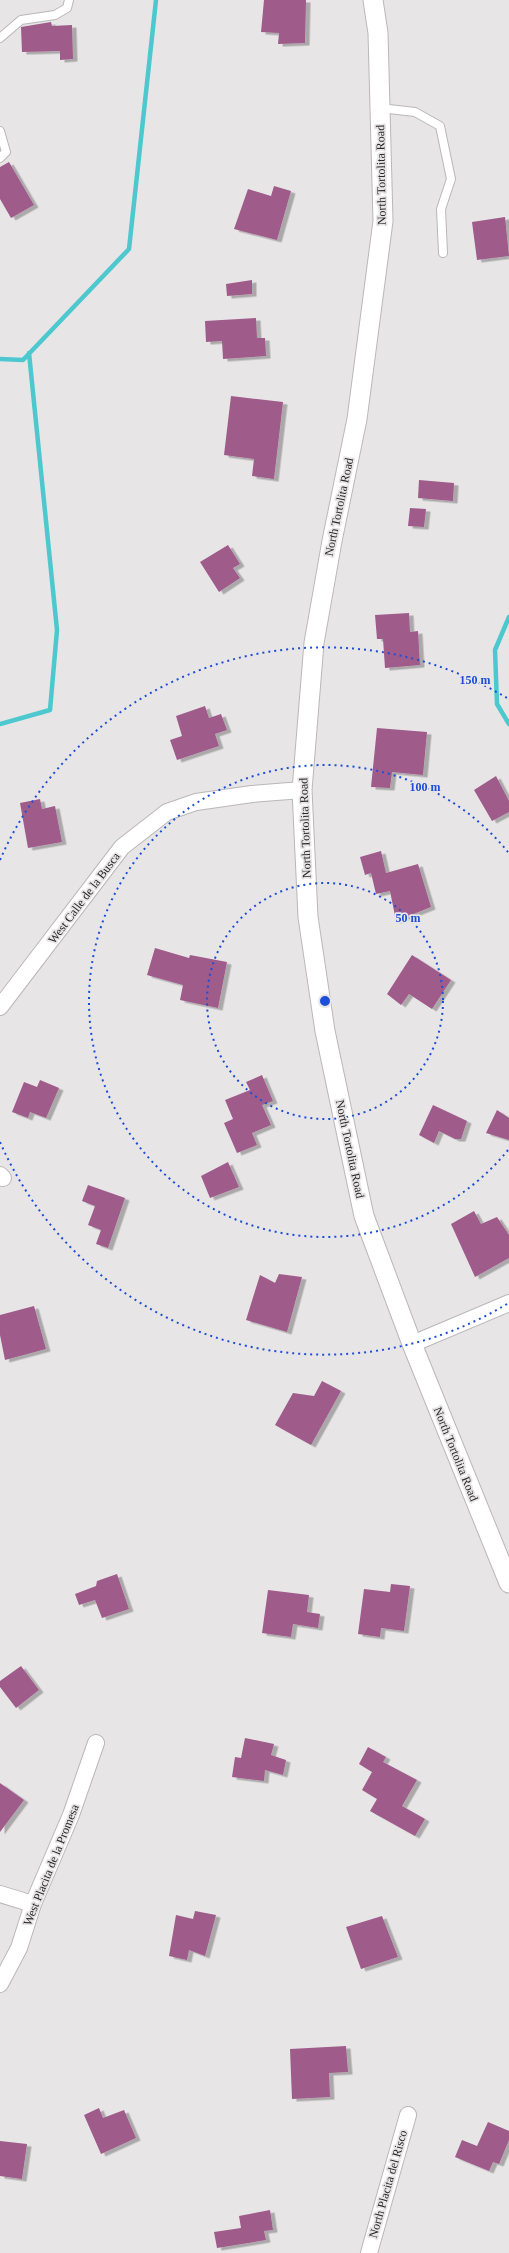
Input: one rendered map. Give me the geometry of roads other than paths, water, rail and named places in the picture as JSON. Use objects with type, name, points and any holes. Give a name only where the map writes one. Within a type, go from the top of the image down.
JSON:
[{"type":"street","name":"North Tortolita Road","points":[[374,0],[378,33],[383,221],[358,419],[332,541],[314,643],[302,790],[308,917],[325,1031],[364,1216],[412,1344],[509,1582]]},
{"type":"street","name":"West Calle de la Busca","points":[[0,1007],[122,847],[167,812],[196,802],[252,794],[302,790]]},
{"type":"street","points":[[412,1344],[509,1303]]},
{"type":"street","name":"West Placita de la Promesa","points":[[0,1984],[19,1948],[33,1904],[71,1815],[96,1743]]},
{"type":"street","points":[[0,1894],[33,1904]]},
{"type":"street","name":"North Placita del Risco","points":[[369,2253],[408,2115]]},
{"type":"lane","points":[[0,38],[21,20],[55,15],[67,8],[69,0]]},
{"type":"lane","points":[[380,108],[415,112],[440,126],[451,179],[441,209],[443,253]]},
{"type":"lane","points":[[0,131],[6,152],[0,158]]},
{"type":"waterway","points":[[0,359],[23,360],[129,249],[156,0]]},
{"type":"waterway","points":[[0,724],[50,710],[57,630],[29,353]]},
{"type":"waterway","points":[[509,617],[495,650],[497,704],[509,724]]}]
